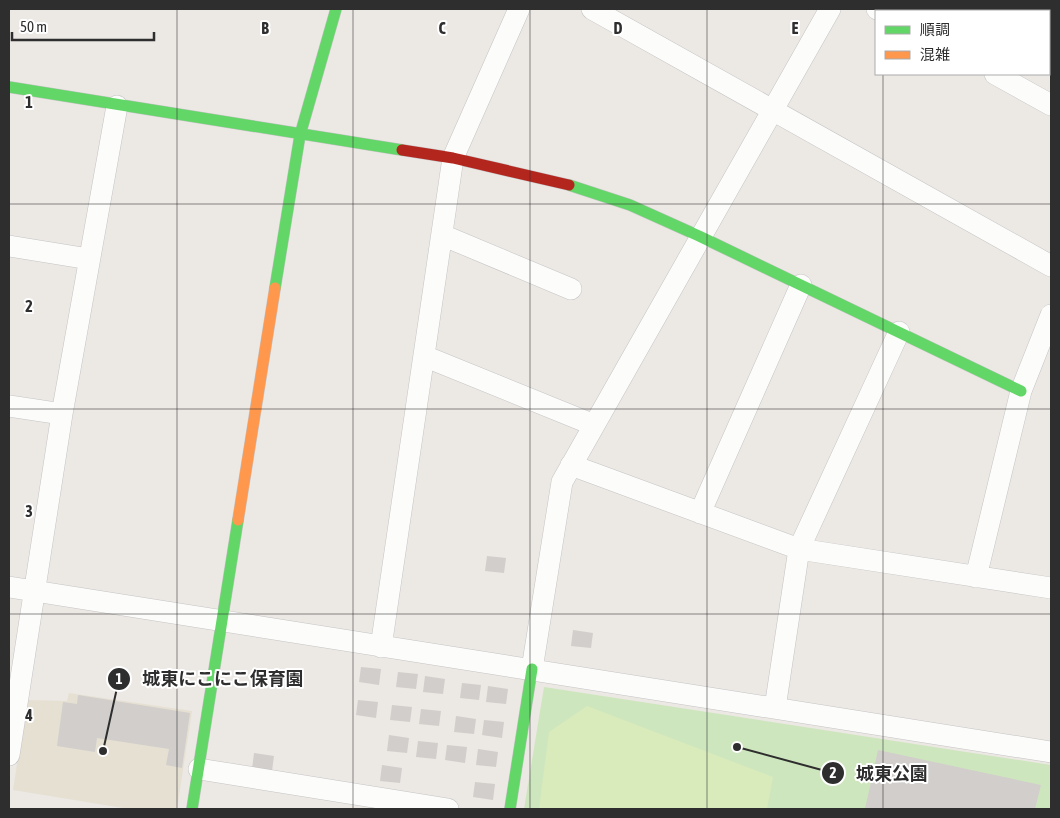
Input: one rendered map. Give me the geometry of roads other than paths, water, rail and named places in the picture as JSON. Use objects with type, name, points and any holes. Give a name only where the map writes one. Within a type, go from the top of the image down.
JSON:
[{"type":"street","points":[[192,809],[300,135],[336,9]]},
{"type":"street","points":[[381,647],[453,158],[519,9]]},
{"type":"street","points":[[592,9],[1051,266]]},
{"type":"street","points":[[510,809],[562,482],[699,236],[830,9]]},
{"type":"street","points":[[997,75],[1051,105]]},
{"type":"street","points":[[9,87],[117,106],[453,158],[580,189],[630,205],[699,236],[1021,390]]},
{"type":"street","points":[[9,756],[62,414],[117,106]]},
{"type":"street","points":[[442,235],[571,289]]},
{"type":"street","points":[[9,246],[90,259]]},
{"type":"street","points":[[700,513],[802,285]]},
{"type":"street","points":[[976,577],[1021,390],[1051,315]]},
{"type":"street","points":[[775,708],[799,549],[898,332]]},
{"type":"street","points":[[424,356],[594,425]]},
{"type":"street","points":[[9,406],[62,414]]},
{"type":"street","points":[[571,465],[799,549],[1051,588]]},
{"type":"street","points":[[9,587],[1051,752]]},
{"type":"street","points":[[198,769],[448,809]]},
{"type":"place","name":"城東公園","points":[[737,747]]},
{"type":"place","name":"城東にこにこ保育園","points":[[103,751]]}]
